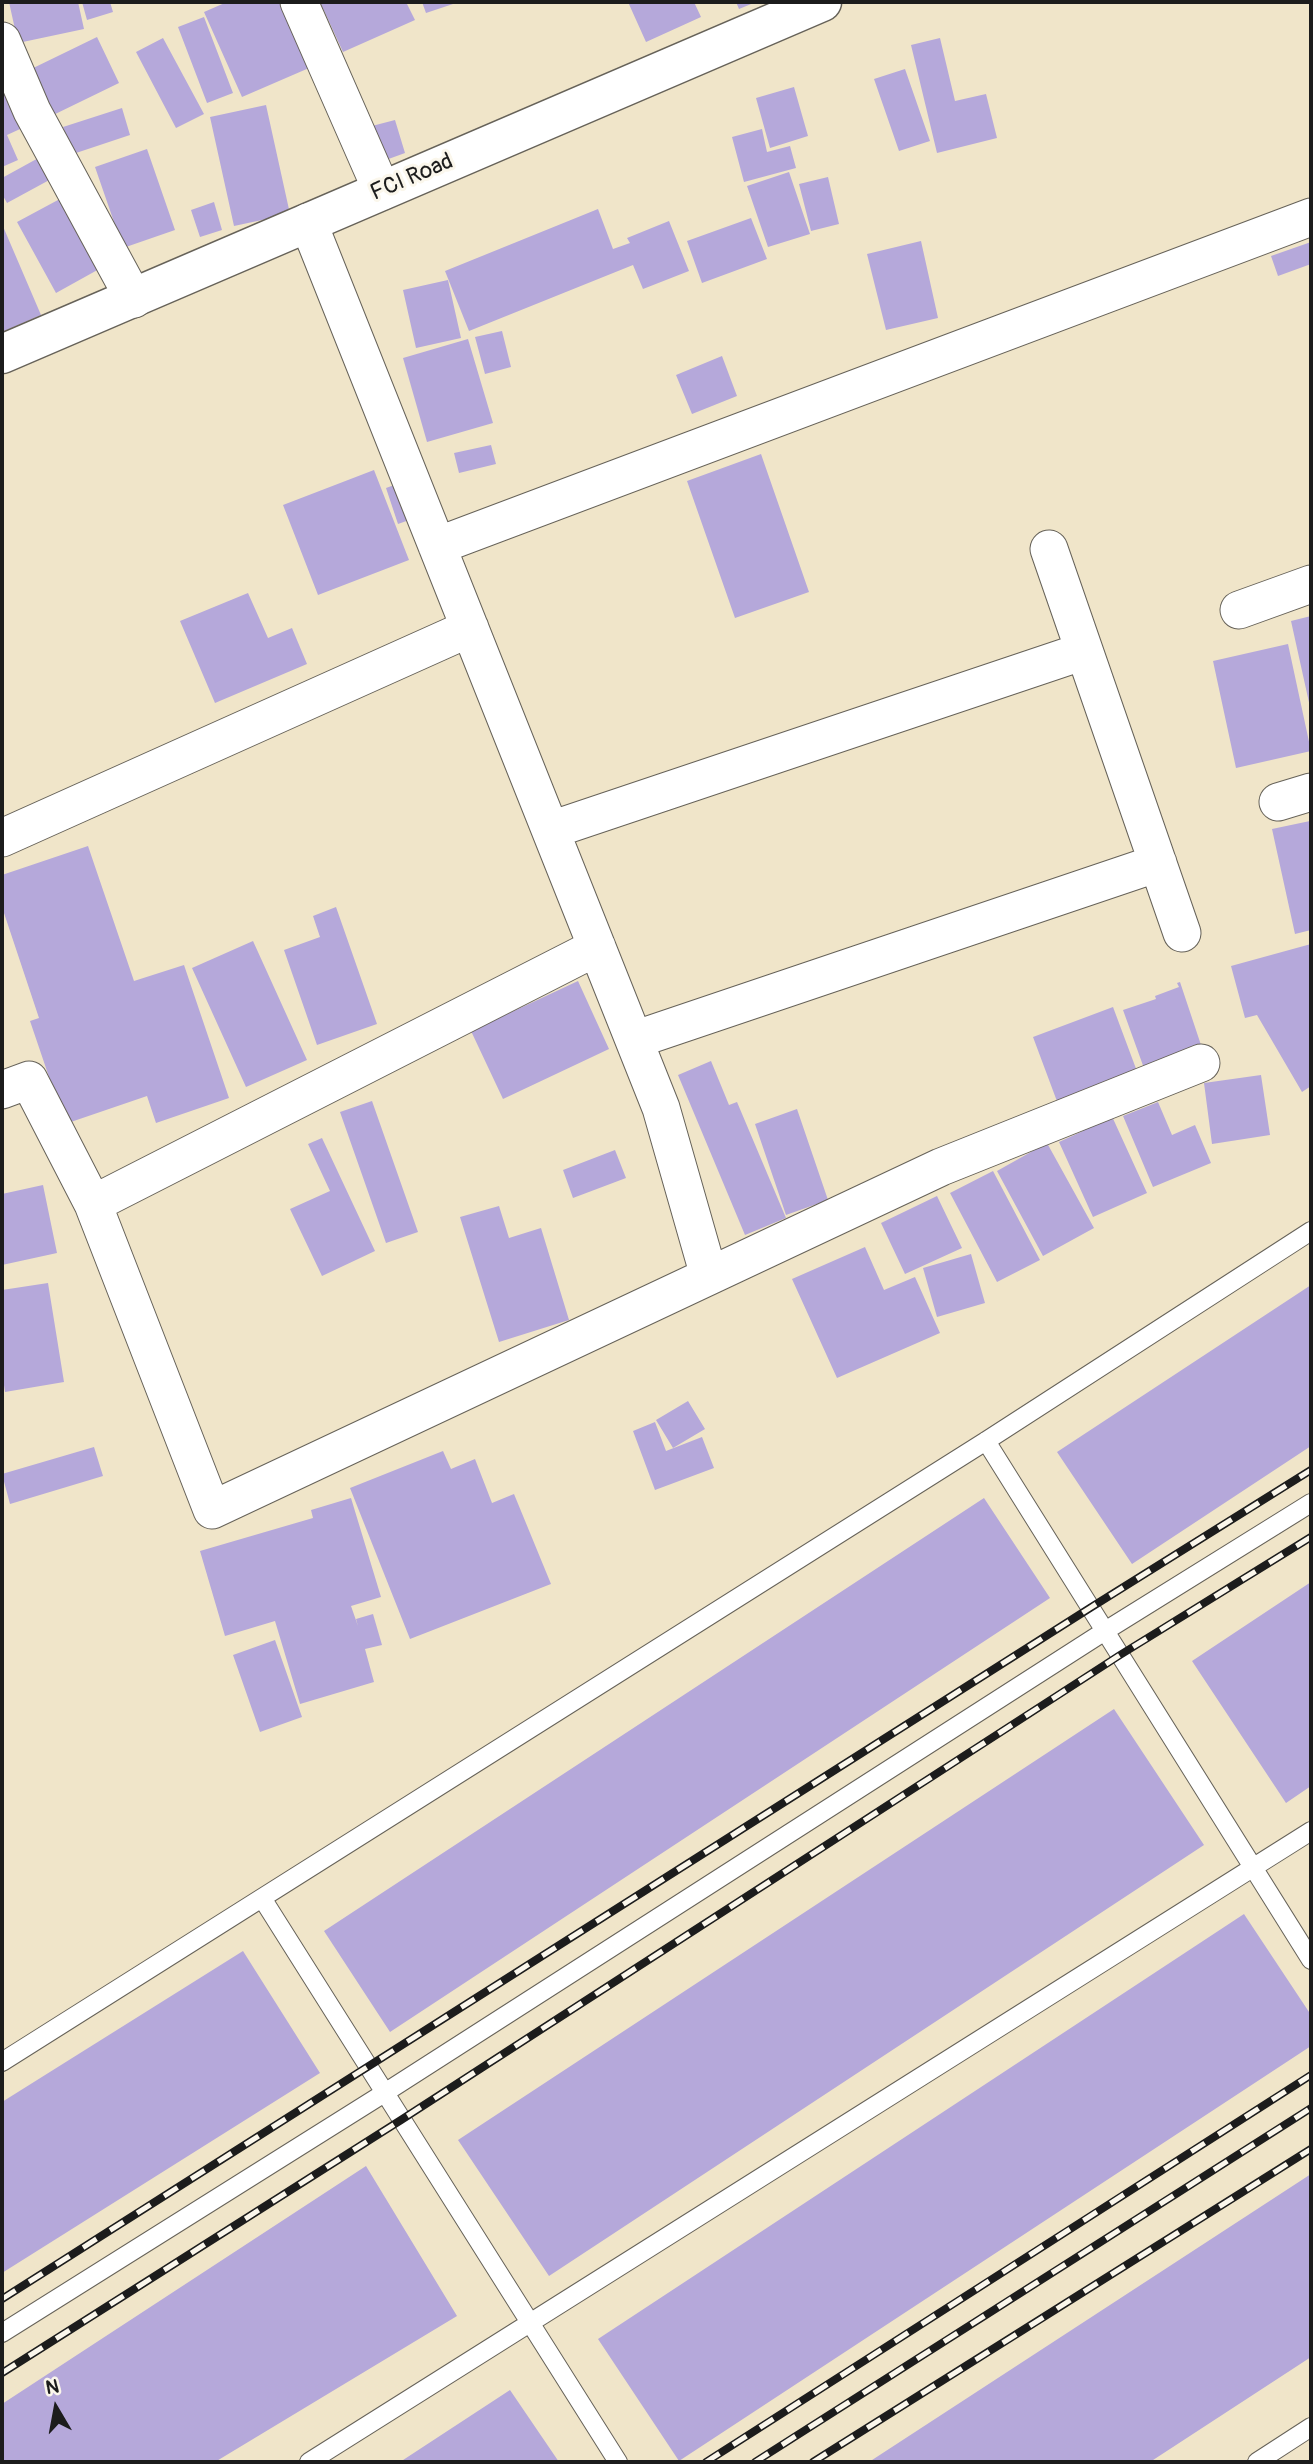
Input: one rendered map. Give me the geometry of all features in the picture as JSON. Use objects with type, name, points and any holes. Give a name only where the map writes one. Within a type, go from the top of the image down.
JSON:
[{"type":"street","points":[[299,2],[382,191]]},
{"type":"street","name":"FCI Road","points":[[2,354],[822,2]]},
{"type":"street","points":[[2,41],[32,111],[134,299]]},
{"type":"street","points":[[438,546],[1311,216]]},
{"type":"street","points":[[308,222],[662,1108],[709,1276]]},
{"type":"street","points":[[1049,549],[1182,933]]},
{"type":"street","points":[[1239,610],[1311,584]]},
{"type":"street","points":[[2,838],[470,628]]},
{"type":"street","points":[[551,830],[1084,651]]},
{"type":"street","points":[[634,1040],[1158,863]]},
{"type":"street","points":[[93,1204],[597,947]]},
{"type":"street","points":[[2,1090],[29,1080],[93,1204],[212,1510],[941,1167],[1201,1063]]},
{"type":"lane","points":[[2,2062],[986,1441],[1311,1231]]},
{"type":"lane","points":[[986,1441],[1311,1960]]},
{"type":"lane","points":[[2,2333],[386,2092],[1105,1631],[1311,1503]]},
{"type":"lane","points":[[309,2462],[1311,1831]]},
{"type":"lane","points":[[262,1898],[618,2462]]},
{"type":"lane","points":[[1257,2462],[1311,2427]]},
{"type":"building","points":[[9,2],[78,2],[84,29],[18,43]]},
{"type":"building","points":[[82,2],[110,2],[113,12],[87,20]]},
{"type":"building","points":[[227,2],[287,2],[316,65],[242,97],[204,12]]},
{"type":"building","points":[[320,2],[406,2],[415,20],[343,52]]},
{"type":"building","points":[[422,2],[459,2],[426,13]]},
{"type":"building","points":[[628,2],[694,2],[701,17],[646,42]]},
{"type":"building","points":[[736,2],[756,2],[739,9]]},
{"type":"building","points":[[204,17],[233,93],[207,103],[178,27]]},
{"type":"building","points":[[97,37],[119,83],[45,119],[23,73]]},
{"type":"building","points":[[163,38],[204,114],[176,128],[136,52]]},
{"type":"building","points":[[940,38],[955,101],[986,94],[997,138],[937,153],[911,45]]},
{"type":"building","points":[[2,57],[31,124],[7,135],[18,160],[2,167]]},
{"type":"building","points":[[905,69],[930,141],[899,151],[874,79]]},
{"type":"building","points":[[794,87],[808,136],[770,148],[756,98]]},
{"type":"building","points":[[266,105],[290,214],[234,226],[210,117]]},
{"type":"building","points":[[122,108],[130,135],[73,154],[63,127]]},
{"type":"building","points":[[395,120],[405,153],[383,161],[372,126]]},
{"type":"building","points":[[762,129],[767,152],[790,146],[796,168],[744,182],[732,137]]},
{"type":"building","points":[[147,149],[175,230],[123,248],[95,167]]},
{"type":"building","points":[[42,156],[53,178],[7,203],[2,194],[2,178]]},
{"type":"building","points":[[789,172],[810,234],[768,247],[747,186]]},
{"type":"building","points":[[828,177],[839,224],[811,231],[799,184]]},
{"type":"building","points":[[71,193],[110,263],[56,293],[17,222]]},
{"type":"building","points":[[214,202],[222,230],[200,237],[191,210]]},
{"type":"building","points":[[598,209],[613,249],[630,243],[627,238],[669,221],[689,271],[643,289],[633,265],[469,331],[445,271]]},
{"type":"building","points":[[751,218],[767,259],[702,283],[687,241]]},
{"type":"building","points":[[2,224],[41,315],[2,332]]},
{"type":"building","points":[[921,241],[938,318],[886,330],[867,254]]},
{"type":"building","points":[[1311,242],[1311,264],[1278,276],[1271,256]]},
{"type":"building","points":[[448,280],[461,338],[416,348],[403,290]]},
{"type":"building","points":[[502,331],[511,367],[485,374],[475,337]]},
{"type":"building","points":[[468,339],[493,423],[427,442],[403,358]]},
{"type":"building","points":[[722,356],[737,396],[692,414],[676,375]]},
{"type":"building","points":[[491,445],[496,464],[459,473],[454,453]]},
{"type":"building","points":[[761,454],[809,592],[735,618],[687,481]]},
{"type":"building","points":[[374,470],[409,560],[318,595],[283,505]]},
{"type":"building","points":[[400,483],[412,519],[398,524],[386,488]]},
{"type":"building","points":[[248,593],[268,638],[292,628],[307,664],[215,703],[180,621]]},
{"type":"building","points":[[1311,616],[1311,706],[1310,707],[1291,621]]},
{"type":"building","points":[[1288,644],[1311,751],[1236,768],[1213,661]]},
{"type":"building","points":[[1310,821],[1311,930],[1295,934],[1272,829]]},
{"type":"building","points":[[88,846],[134,981],[184,965],[229,1098],[156,1123],[147,1096],[65,1124],[30,1021],[39,1018],[2,907],[2,875]]},
{"type":"building","points":[[336,907],[377,1024],[317,1045],[284,950],[320,937],[313,916]]},
{"type":"building","points":[[253,941],[307,1060],[246,1087],[192,968]]},
{"type":"building","points":[[1311,944],[1311,1086],[1302,1092],[1257,1015],[1245,1018],[1231,966]]},
{"type":"building","points":[[578,981],[609,1049],[503,1099],[471,1031]]},
{"type":"building","points":[[1180,982],[1203,1051],[1145,1071],[1123,1010],[1156,999],[1155,996],[1179,987],[1177,983]]},
{"type":"building","points":[[1113,1007],[1138,1074],[1058,1104],[1033,1037]]},
{"type":"building","points":[[711,1061],[729,1105],[737,1102],[786,1218],[745,1235],[678,1075]]},
{"type":"building","points":[[1261,1075],[1270,1135],[1212,1144],[1204,1083]]},
{"type":"building","points":[[372,1101],[418,1232],[386,1243],[340,1112]]},
{"type":"building","points":[[1158,1102],[1172,1135],[1195,1125],[1211,1163],[1153,1187],[1123,1116]]},
{"type":"building","points":[[797,1109],[828,1200],[786,1215],[755,1124]]},
{"type":"building","points":[[1110,1112],[1147,1193],[1093,1217],[1059,1142],[1083,1131],[1080,1125]]},
{"type":"building","points":[[322,1138],[375,1251],[322,1276],[290,1209],[330,1191],[308,1144]]},
{"type":"building","points":[[1047,1143],[1094,1228],[1043,1256],[997,1171]]},
{"type":"building","points":[[615,1150],[626,1178],[573,1198],[563,1170]]},
{"type":"building","points":[[993,1171],[1040,1260],[997,1282],[950,1193]]},
{"type":"building","points":[[43,1185],[57,1253],[2,1265],[2,1194]]},
{"type":"building","points":[[937,1196],[962,1248],[905,1274],[881,1223]]},
{"type":"building","points":[[499,1206],[509,1238],[541,1228],[569,1320],[499,1342],[460,1217]]},
{"type":"building","points":[[865,1247],[884,1290],[915,1277],[940,1333],[837,1378],[792,1279]]},
{"type":"building","points":[[971,1254],[985,1303],[937,1317],[923,1268]]},
{"type":"building","points":[[48,1283],[64,1382],[5,1392],[2,1371],[2,1290]]},
{"type":"building","points":[[1311,1285],[1311,1446],[1132,1564],[1057,1452]]},
{"type":"building","points":[[688,1401],[705,1429],[673,1448],[656,1420]]},
{"type":"building","points":[[655,1422],[666,1451],[702,1437],[714,1468],[655,1490],[633,1431]]},
{"type":"building","points":[[94,1447],[103,1476],[10,1504],[2,1474]]},
{"type":"building","points":[[443,1451],[451,1469],[475,1459],[492,1503],[514,1494],[551,1584],[410,1639],[350,1488]]},
{"type":"building","points":[[351,1498],[381,1597],[351,1606],[358,1626],[356,1619],[373,1614],[382,1645],[365,1649],[374,1682],[300,1704],[275,1621],[225,1636],[200,1551],[313,1518],[311,1510]]},
{"type":"building","points":[[984,1498],[1050,1598],[390,2032],[324,1931]]},
{"type":"building","points":[[1311,1582],[1311,1786],[1286,1803],[1192,1661]]},
{"type":"building","points":[[275,1640],[302,1717],[260,1732],[233,1655]]},
{"type":"building","points":[[1114,1709],[1204,1845],[549,2276],[458,2140]]},
{"type":"building","points":[[1244,1914],[1311,2015],[1311,2046],[679,2461],[598,2339]]},
{"type":"building","points":[[243,1951],[320,2073],[2,2273],[2,2102]]},
{"type":"building","points":[[366,2166],[457,2316],[215,2462],[2,2462],[2,2404]]},
{"type":"building","points":[[1311,2174],[1311,2357],[1150,2462],[869,2462]]},
{"type":"building","points":[[510,2390],[559,2462],[400,2462]]},
{"type":"railway","points":[[2,2299],[1311,1470]]},
{"type":"railway","points":[[2,2373],[401,2120],[1120,1655],[1311,1537]]},
{"type":"railway","points":[[706,2462],[1311,2075]]},
{"type":"railway","points":[[755,2462],[1311,2108]]},
{"type":"railway","points":[[813,2462],[1311,2149]]}]
